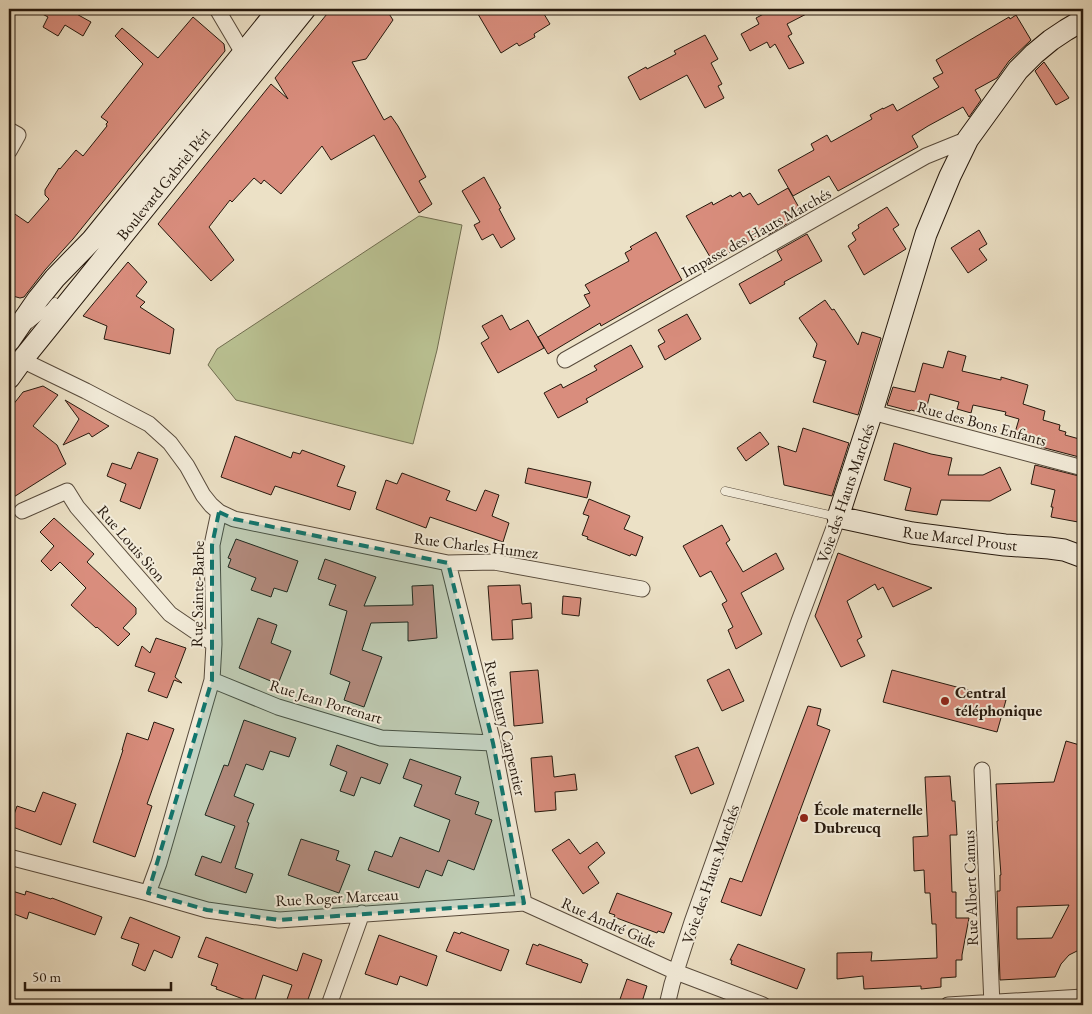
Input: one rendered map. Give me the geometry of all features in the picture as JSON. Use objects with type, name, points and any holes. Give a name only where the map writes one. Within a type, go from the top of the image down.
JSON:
[{"type":"main road","name":"Boulevard Gabriel Péri","points":[[11,349],[249,63],[279,9]]},
{"type":"main road","name":"Boulevard Gabriel Péri","points":[[11,349],[38,299],[55,278],[92,240],[204,106],[305,9]]},
{"type":"main road","name":"Voie des Hauts Marchés","points":[[838,518],[926,234],[950,176],[968,139],[1023,65],[1051,40],[1083,20]]},
{"type":"main road","points":[[9,378],[11,349]]},
{"type":"main road","name":"Rue Marcel Proust","points":[[838,518],[912,533],[1005,546],[1064,550],[1083,557]]},
{"type":"street","points":[[217,9],[249,63]]},
{"type":"street","points":[[9,151],[14,132]]},
{"type":"street","name":"Impasse des Hauts Marchés","points":[[565,360],[926,156],[968,139]]},
{"type":"street","points":[[11,349],[94,396],[149,424],[170,443],[187,466],[203,495],[219,512]]},
{"type":"street","name":"Rue des Bons Enfants","points":[[872,412],[1083,468]]},
{"type":"street","name":"Rue Louis Sion","points":[[22,511],[67,491],[77,507],[170,614],[214,644]]},
{"type":"street","name":"Rue Charles Humez","points":[[219,512],[234,519],[448,563],[494,562],[642,589]]},
{"type":"street","name":"Rue Sainte-Barbe","points":[[148,893],[159,863],[212,680],[214,644],[212,545],[219,512]]},
{"type":"street","name":"Voie des Hauts Marchés","points":[[666,1005],[692,922],[838,518]]},
{"type":"street","name":"Rue Fleury Carpentier","points":[[448,563],[493,744],[524,903]]},
{"type":"street","name":"Rue Jean Portenart","points":[[212,680],[278,707],[381,738],[493,744]]},
{"type":"street","name":"Rue Albert Camus","points":[[982,770],[992,1004]]},
{"type":"street","name":"Rue Roger Marceau","points":[[9,857],[206,910],[279,920],[524,903]]},
{"type":"street","name":"Rue André Gide","points":[[524,903],[676,972],[763,1005]]},
{"type":"street","points":[[328,1005],[362,913]]},
{"type":"street","points":[[948,1005],[1083,998]]},
{"type":"lane","points":[[11,349],[60,296]]},
{"type":"lane","points":[[725,490],[838,518]]},
{"type":"highlighted area","points":[[219,512],[234,519],[448,563],[493,743],[524,903],[279,920],[207,910],[148,893],[212,680],[212,545]]},
{"type":"green space","points":[[419,216],[462,225],[437,350],[413,444],[236,400],[208,365],[217,349]]},
{"type":"building","points":[[33,9],[75,9],[73,12],[91,22],[83,36],[65,25],[58,36],[43,27],[48,17]]},
{"type":"building","points":[[331,9],[386,9],[393,20],[366,59],[352,62],[384,120],[391,116],[398,126],[426,177],[419,181],[432,204],[419,213],[374,135],[331,160],[322,146],[281,194],[264,180],[261,184],[254,178],[232,202],[230,200],[209,227],[234,260],[211,281],[158,224],[271,84],[288,99],[275,78]]},
{"type":"building","points":[[475,9],[541,9],[550,24],[534,34],[535,37],[519,46],[517,43],[501,53]]},
{"type":"building","points":[[773,9],[816,9],[787,24],[792,34],[788,36],[804,63],[789,69],[775,44],[770,48],[767,42],[750,51],[741,34],[759,24],[756,18]]},
{"type":"building","points":[[1016,15],[1031,40],[1009,61],[997,78],[975,90],[981,100],[969,117],[963,107],[928,126],[912,136],[918,147],[838,191],[829,176],[793,196],[778,170],[814,150],[811,144],[827,135],[831,142],[872,119],[870,115],[883,108],[893,104],[897,111],[939,87],[933,78],[943,73],[936,60],[1009,17],[1010,19]]},
{"type":"building","points":[[193,17],[224,44],[225,51],[24,297],[20,298],[9,295],[9,210],[28,223],[49,199],[45,195],[45,190],[59,168],[76,150],[83,156],[107,126],[108,122],[101,117],[143,64],[115,36],[122,28],[158,58]]},
{"type":"building","points":[[705,35],[718,59],[711,63],[722,84],[718,86],[724,98],[705,108],[687,75],[640,100],[628,77],[676,54],[674,51]]},
{"type":"building","points":[[1044,62],[1069,98],[1056,105],[1035,71]]},
{"type":"building","points":[[484,177],[515,239],[501,248],[493,234],[482,240],[474,225],[480,222],[462,191]]},
{"type":"building","points":[[788,188],[801,211],[795,215],[797,218],[768,235],[766,231],[713,262],[686,216],[712,202],[713,205],[740,192],[743,197],[750,193],[758,205]]},
{"type":"building","points":[[887,207],[899,225],[893,229],[906,249],[864,275],[848,246],[856,240],[852,233],[859,228],[858,225]]},
{"type":"building","points":[[979,230],[987,244],[979,249],[987,260],[968,273],[951,248]]},
{"type":"building","points":[[656,232],[682,280],[601,326],[600,323],[548,354],[538,337],[590,306],[584,295],[590,293],[585,285],[629,261],[625,253],[632,249],[630,247]]},
{"type":"building","points":[[807,234],[822,261],[750,304],[739,284],[782,260],[777,251]]},
{"type":"building","points":[[128,262],[147,282],[136,296],[145,302],[140,307],[174,329],[170,354],[104,339],[107,326],[83,316]]},
{"type":"building","points":[[825,300],[832,310],[834,309],[858,345],[862,332],[881,338],[858,415],[813,402],[826,361],[813,357],[817,344],[799,318]]},
{"type":"building","points":[[687,314],[701,339],[665,360],[658,346],[665,342],[658,330]]},
{"type":"building","points":[[502,315],[510,330],[528,320],[544,348],[498,373],[481,343],[489,338],[482,326]]},
{"type":"building","points":[[631,345],[643,367],[586,399],[588,402],[558,418],[544,393],[561,384],[563,388],[597,370],[594,366]]},
{"type":"building","points":[[948,351],[966,356],[962,371],[1001,380],[1001,377],[1028,385],[1023,404],[1045,411],[1043,420],[1060,425],[1059,430],[1066,432],[1065,435],[1083,440],[1083,458],[1041,447],[1046,445],[1014,436],[1019,419],[1005,415],[1006,412],[973,405],[971,413],[957,409],[959,402],[930,394],[925,414],[887,405],[893,387],[915,392],[923,363],[943,368]]},
{"type":"building","points":[[43,386],[58,395],[33,426],[57,445],[66,464],[9,500],[9,410],[23,392]]},
{"type":"building","points":[[65,400],[109,426],[92,437],[89,433],[63,445],[79,419]]},
{"type":"building","points":[[803,428],[849,443],[832,496],[784,485],[778,446],[796,452]]},
{"type":"building","points":[[760,432],[769,444],[746,461],[737,448]]},
{"type":"building","points":[[235,436],[291,458],[293,452],[300,454],[302,450],[345,466],[337,486],[356,492],[350,510],[275,486],[271,495],[221,477]]},
{"type":"building","points":[[894,443],[952,458],[948,475],[983,475],[1000,467],[1011,490],[990,501],[941,500],[937,515],[905,510],[911,488],[884,480]]},
{"type":"building","points":[[138,452],[158,459],[140,509],[120,501],[126,484],[107,476],[112,463],[131,469]]},
{"type":"building","points":[[1035,465],[1083,477],[1083,508],[1081,508],[1078,522],[1051,517],[1055,490],[1031,484]]},
{"type":"building","points":[[528,468],[591,482],[587,498],[525,483]]},
{"type":"building","points":[[402,473],[450,491],[446,500],[476,511],[485,490],[499,495],[492,516],[509,523],[503,542],[430,517],[426,528],[376,509],[386,480],[397,484]]},
{"type":"building","points":[[589,499],[630,516],[624,529],[643,537],[636,556],[631,554],[630,556],[587,539],[588,537],[582,535],[589,516],[583,514]]},
{"type":"building","points":[[54,518],[94,554],[87,562],[136,608],[136,614],[123,628],[130,634],[118,646],[71,605],[86,588],[60,562],[51,571],[41,561],[54,546],[40,532]]},
{"type":"building","points":[[722,525],[730,540],[726,543],[743,572],[776,553],[784,569],[741,593],[762,634],[736,649],[728,630],[733,627],[722,604],[727,601],[711,571],[700,577],[683,546]]},
{"type":"building","points":[[236,539],[298,561],[287,592],[274,588],[271,597],[251,590],[256,578],[228,567],[231,559],[228,558]]},
{"type":"building","points":[[838,553],[932,588],[893,607],[883,587],[878,590],[875,584],[847,601],[862,637],[857,640],[865,656],[841,667],[815,616]]},
{"type":"building","points":[[325,559],[376,577],[364,606],[413,605],[412,586],[433,585],[437,638],[408,641],[408,622],[371,623],[362,650],[382,657],[364,707],[344,700],[350,682],[330,674],[347,611],[329,605],[336,585],[318,579]]},
{"type":"building","points":[[520,585],[522,604],[531,603],[532,618],[512,620],[513,639],[492,640],[488,586]]},
{"type":"building","points":[[563,596],[581,598],[579,616],[562,614]]},
{"type":"building","points":[[258,618],[277,625],[271,643],[291,651],[278,684],[239,668]]},
{"type":"building","points":[[156,638],[186,648],[175,677],[182,683],[174,680],[167,698],[148,691],[155,673],[135,666],[142,646],[150,653]]},
{"type":"building","points":[[729,669],[744,701],[722,711],[707,680]]},
{"type":"building","points":[[538,670],[543,723],[514,726],[510,672]]},
{"type":"building","name":"Central téléphonique","points":[[892,670],[1006,700],[997,732],[883,702]]},
{"type":"building","points":[[808,706],[821,709],[817,725],[830,730],[761,916],[721,902],[730,878],[742,882]]},
{"type":"building","points":[[244,720],[296,738],[289,757],[270,751],[263,770],[246,764],[234,796],[254,804],[247,822],[249,823],[235,868],[253,874],[246,893],[195,875],[202,856],[221,863],[235,826],[205,815],[224,765],[228,766]]},
{"type":"building","points":[[154,722],[174,729],[147,804],[152,806],[135,857],[93,842],[127,733],[148,740]]},
{"type":"building","points":[[1066,741],[1083,746],[1083,948],[1069,955],[1061,964],[1055,977],[1000,980],[997,891],[1000,891],[1001,875],[996,784],[1054,782]],"holes":[[[1069,905],[1052,938],[1017,939],[1017,907]]]},
{"type":"building","points":[[337,745],[388,764],[380,784],[361,777],[354,796],[340,791],[347,772],[330,765]]},
{"type":"building","points":[[698,747],[714,784],[691,794],[675,756]]},
{"type":"building","points":[[552,756],[554,777],[575,774],[577,790],[555,792],[556,810],[535,812],[531,758]]},
{"type":"building","points":[[410,759],[461,777],[455,794],[479,802],[475,814],[492,820],[474,870],[448,860],[442,876],[426,870],[419,888],[368,870],[375,851],[392,857],[400,837],[439,852],[450,820],[414,806],[422,785],[403,778]]},
{"type":"building","points":[[950,776],[952,801],[955,801],[957,835],[950,835],[952,892],[956,892],[956,918],[969,918],[962,960],[956,960],[956,977],[941,978],[941,987],[921,989],[921,986],[864,989],[863,976],[837,979],[837,953],[872,952],[871,961],[937,958],[936,924],[932,924],[930,893],[925,893],[924,870],[914,871],[913,837],[928,836],[925,777]]},
{"type":"building","points":[[43,792],[76,804],[61,845],[10,826],[17,806],[35,812]]},
{"type":"building","points":[[301,839],[339,851],[336,860],[350,865],[339,893],[288,875]]},
{"type":"building","points":[[569,839],[580,854],[597,842],[605,853],[588,867],[599,883],[583,894],[552,850]]},
{"type":"building","points":[[9,890],[25,895],[26,891],[52,898],[102,917],[95,935],[29,912],[27,919],[9,912]]},
{"type":"building","points":[[617,893],[672,913],[664,933],[658,931],[657,933],[614,917],[615,915],[609,913]]},
{"type":"building","points":[[130,917],[180,937],[172,958],[154,950],[145,971],[132,965],[139,944],[121,938]]},
{"type":"building","points":[[454,932],[460,934],[461,932],[509,950],[501,971],[446,951]]},
{"type":"building","points":[[379,935],[437,956],[427,986],[400,976],[397,985],[365,974]]},
{"type":"building","points":[[206,937],[297,971],[303,953],[322,960],[306,1005],[285,1005],[292,985],[263,975],[254,1003],[216,989],[217,987],[211,985],[218,964],[198,957]]},
{"type":"building","points":[[533,944],[538,946],[539,944],[588,964],[581,983],[526,964]]},
{"type":"building","points":[[738,944],[805,969],[797,989],[731,964],[732,960],[730,960]]},
{"type":"building","points":[[627,979],[647,986],[641,1005],[618,1005]]},
{"type":"place","name":"Central téléphonique","points":[[945,701]]},
{"type":"place","name":"École maternelle Dubreucq","points":[[804,818]]}]
